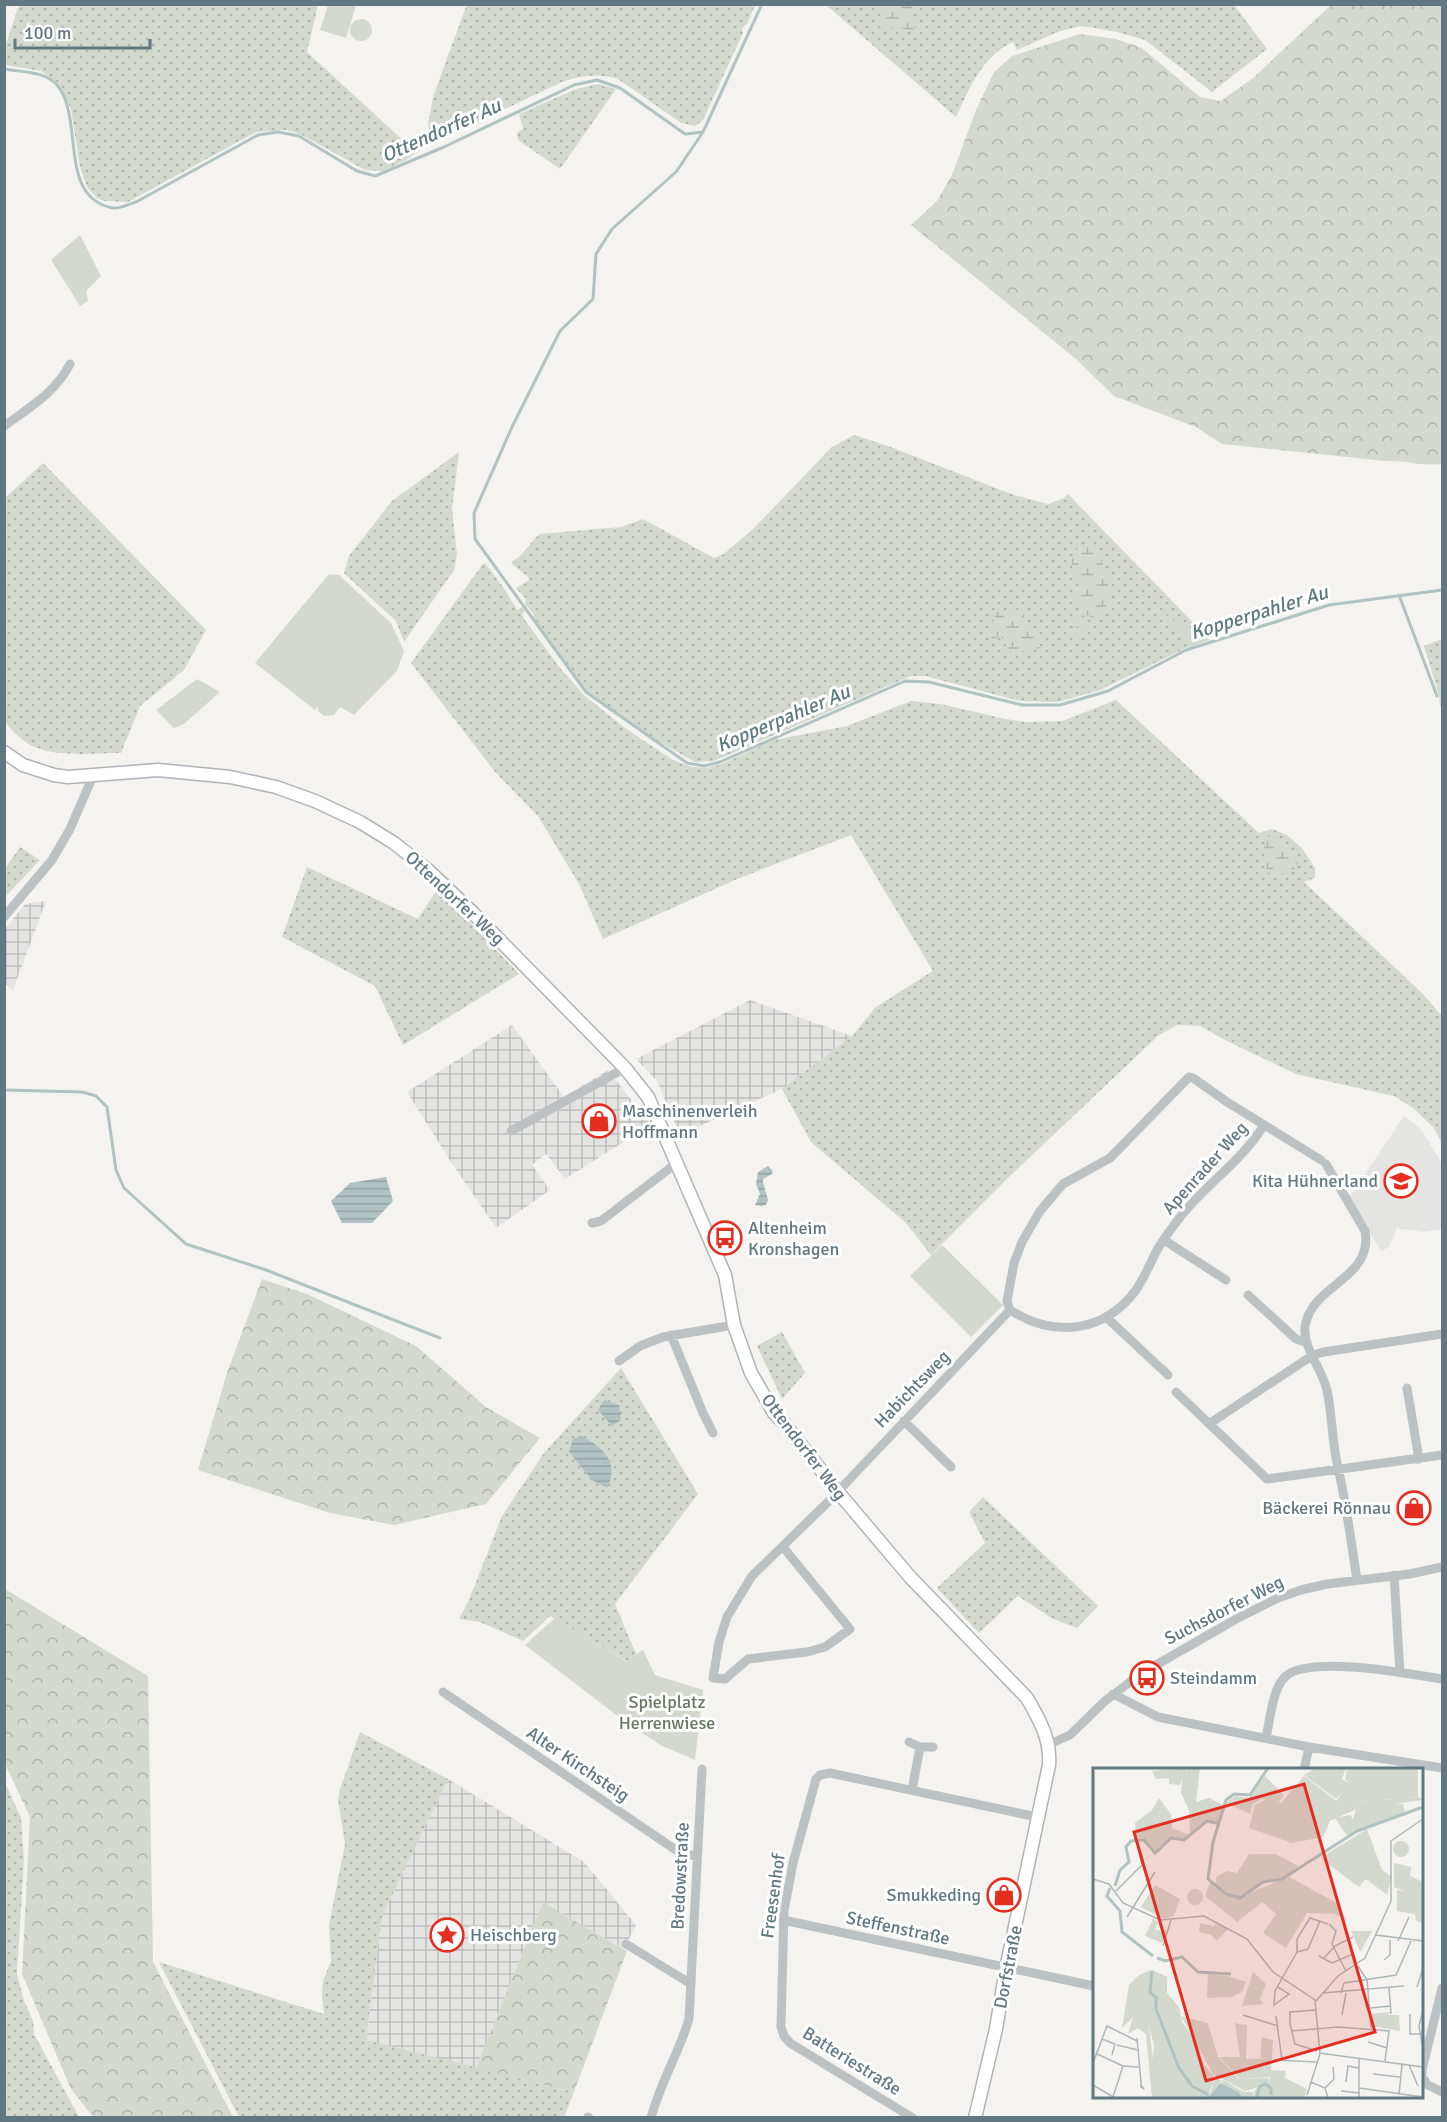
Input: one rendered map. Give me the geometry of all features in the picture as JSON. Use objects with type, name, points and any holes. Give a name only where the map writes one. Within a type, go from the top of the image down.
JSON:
[{"type":"main road","name":"Ottendorfer Weg","points":[[4,752],[36,771],[68,777],[158,770],[230,777],[298,794],[360,822],[394,843],[428,870],[625,1068],[648,1097],[725,1275],[734,1325],[751,1373],[774,1413],[910,1577],[1027,1698],[1040,1719],[1048,1745]]},
{"type":"main road","name":"Dorfstraße","points":[[975,2118],[996,2029],[1006,1969],[1049,1765],[1048,1745]]},
{"type":"street","points":[[4,426],[51,391],[63,378],[70,364]]},
{"type":"street","points":[[4,917],[52,860],[70,829],[93,776]]},
{"type":"street","points":[[511,1131],[625,1068]]},
{"type":"street","points":[[1010,1310],[1007,1301],[1014,1263],[1033,1221],[1063,1185],[1110,1158],[1189,1077],[1323,1162],[1365,1231],[1366,1248],[1355,1267],[1318,1300],[1308,1316],[1305,1327],[1305,1342],[1313,1355],[1327,1391],[1357,1580]]},
{"type":"street","name":"Apenrader Weg","points":[[1010,1310],[1033,1323],[1058,1328],[1083,1325],[1106,1317],[1124,1303],[1136,1289],[1148,1272],[1155,1253],[1164,1240],[1198,1197],[1208,1190],[1252,1144],[1264,1125]]},
{"type":"street","points":[[592,1223],[601,1221],[678,1162]]},
{"type":"street","points":[[1164,1240],[1226,1280]]},
{"type":"street","points":[[1248,1295],[1296,1339],[1305,1342]]},
{"type":"street","name":"Habichtsweg","points":[[783,1547],[850,1629],[825,1647],[807,1652],[748,1659],[725,1679],[712,1678],[719,1642],[728,1617],[752,1576],[838,1492],[1010,1310]]},
{"type":"street","points":[[1106,1317],[1168,1375]]},
{"type":"street","points":[[619,1361],[640,1346],[671,1335],[734,1325]]},
{"type":"street","points":[[671,1335],[713,1433]]},
{"type":"street","points":[[1209,1424],[1313,1355],[1442,1337]]},
{"type":"street","points":[[1407,1388],[1419,1459]]},
{"type":"street","points":[[1176,1392],[1267,1479],[1340,1471],[1443,1455]]},
{"type":"street","points":[[904,1421],[951,1467]]},
{"type":"street","name":"Suchsdorfer Weg","points":[[1048,1745],[1070,1735],[1113,1694],[1155,1665],[1278,1598],[1301,1590],[1443,1567]]},
{"type":"street","points":[[1394,1575],[1400,1673]]},
{"type":"street","points":[[1266,1738],[1275,1695],[1286,1676],[1314,1666],[1365,1668],[1443,1679]]},
{"type":"street","name":"Alter Kirchsteig","points":[[443,1692],[676,1850],[697,1857]]},
{"type":"street","points":[[1113,1694],[1158,1717],[1309,1747],[1443,1768]]},
{"type":"street","points":[[909,1742],[920,1747],[933,1747]]},
{"type":"street","points":[[920,1747],[912,1790],[1038,1817]]},
{"type":"street","points":[[1304,1768],[1309,1747]]},
{"type":"street","name":"Bredowstraße","points":[[651,2118],[663,2080],[684,2036],[689,2019],[702,1768]]},
{"type":"street","name":"Freesenhof","points":[[781,2027],[783,1920],[793,1863],[813,1786],[820,1774],[830,1773],[912,1790]]},
{"type":"street","name":"Steffenstraße","points":[[783,1920],[1093,1986]]},
{"type":"street","points":[[626,1944],[691,1984]]},
{"type":"street","points":[[1423,2066],[1443,1988]]},
{"type":"street","name":"Batteriestraße","points":[[781,2027],[790,2043],[913,2118]]},
{"type":"street","points":[[1423,2078],[1428,2085],[1443,2092]]},
{"type":"shaded area","points":[[46,901],[13,990],[5,984],[5,929],[25,904]]},
{"type":"shaded area","points":[[750,1000],[852,1036],[782,1089],[680,1135],[657,1081],[636,1059]]},
{"type":"shaded area","points":[[512,1025],[564,1097],[608,1070],[651,1125],[565,1179],[546,1154],[532,1165],[550,1190],[496,1228],[407,1092]]},
{"type":"shaded area","name":"Kita Hühnerland","points":[[1404,1116],[1421,1129],[1442,1164],[1442,1229],[1423,1232],[1397,1228],[1389,1247],[1381,1251],[1349,1198]]},
{"type":"shaded area","points":[[768,1166],[773,1171],[763,1179],[763,1182],[768,1200],[766,1205],[755,1205],[760,1194],[756,1184],[758,1172]]},
{"type":"shaded area","points":[[386,1177],[393,1201],[372,1223],[342,1223],[331,1201],[350,1183]]},
{"type":"shaded area","points":[[604,1400],[619,1405],[621,1420],[612,1426],[598,1410]]},
{"type":"shaded area","points":[[581,1436],[596,1445],[607,1456],[612,1470],[607,1488],[592,1480],[569,1452],[573,1439]]},
{"type":"shaded area","points":[[448,1779],[584,1862],[636,1925],[624,1949],[543,1902],[476,2068],[366,2040],[382,1916]]},
{"type":"green space","points":[[467,4],[755,5],[747,24],[742,28],[743,33],[703,120],[695,126],[681,123],[618,79],[590,76],[562,82],[433,143],[428,125],[433,97]]},
{"type":"green space","points":[[1332,4],[1442,5],[1442,464],[1385,461],[1222,444],[1196,427],[1114,396],[1076,359],[911,225],[937,201],[952,175],[976,110],[994,72],[1012,56],[1080,34],[1116,39],[1142,48],[1200,97],[1221,101],[1253,78]]},
{"type":"green space","points":[[19,5],[318,5],[307,52],[407,144],[424,143],[426,146],[406,160],[382,171],[365,170],[300,134],[286,130],[256,132],[128,202],[104,201],[97,198],[87,187],[80,167],[71,109],[59,84],[41,71],[5,65],[5,47]]},
{"type":"green space","points":[[328,5],[356,5],[346,38],[320,30]]},
{"type":"green space","points":[[826,5],[1234,5],[1267,49],[1212,92],[1145,40],[1082,26],[1060,31],[1017,50],[1013,42],[1002,48],[993,55],[978,74],[956,117]]},
{"type":"green space","points":[[885,5],[913,5],[912,16],[916,28],[913,31],[893,26],[887,30],[878,26],[880,14]]},
{"type":"green space","points":[[361,19],[369,22],[372,30],[369,38],[361,41],[353,38],[350,30],[353,22]]},
{"type":"green space","points":[[598,84],[616,89],[560,169],[518,140],[517,133],[523,129],[519,114],[576,89]]},
{"type":"green space","points":[[80,235],[101,276],[86,291],[88,301],[80,306],[51,260]]},
{"type":"green space","points":[[854,435],[1011,494],[1048,504],[1068,494],[1210,640],[1186,648],[1100,690],[1058,702],[1020,701],[925,676],[911,676],[714,761],[695,762],[649,736],[586,691],[533,617],[534,614],[525,604],[526,599],[516,588],[529,580],[511,563],[539,534],[621,527],[643,519],[714,558],[724,554],[754,528],[832,447]]},
{"type":"green space","points":[[459,452],[452,509],[457,555],[454,570],[404,642],[396,621],[344,573],[349,556],[392,501]]},
{"type":"green space","points":[[43,463],[206,630],[184,670],[140,706],[121,753],[79,754],[46,751],[24,741],[5,722],[5,498]]},
{"type":"green space","points":[[1078,547],[1095,547],[1111,589],[1107,605],[1095,619],[1087,615],[1082,618],[1086,629],[1081,631],[1080,638],[1073,629],[1078,626],[1074,620],[1080,609],[1073,597],[1077,581],[1071,562]]},
{"type":"green space","points":[[485,563],[517,610],[522,607],[525,612],[522,614],[524,619],[560,668],[585,696],[625,728],[673,760],[692,767],[707,768],[724,763],[774,740],[847,726],[911,701],[940,704],[1026,722],[1062,721],[1116,700],[1259,833],[1272,829],[1287,835],[1301,847],[1315,868],[1315,878],[1304,882],[1422,993],[1442,1016],[1442,1143],[1433,1127],[1413,1108],[1394,1096],[1296,1074],[1200,1026],[1177,1025],[1159,1035],[1011,1175],[931,1255],[906,1223],[811,1142],[782,1089],[852,1036],[876,1007],[933,971],[851,835],[737,879],[603,939],[579,884],[538,816],[496,773],[411,663]]},
{"type":"green space","points":[[329,574],[339,575],[391,623],[404,651],[397,671],[354,715],[340,707],[334,715],[324,716],[319,712],[317,706],[315,710],[255,663]]},
{"type":"green space","points":[[1133,587],[1190,635],[1193,640],[1184,638]]},
{"type":"green space","points":[[1015,609],[1022,612],[1024,623],[1035,635],[1041,648],[1012,653],[1000,634],[996,638],[989,639],[988,628],[996,613],[1001,610],[1012,614]]},
{"type":"green space","points":[[1442,639],[1442,709],[1424,646]]},
{"type":"green space","points":[[197,679],[220,692],[184,724],[174,728],[156,710]]},
{"type":"green space","points":[[1275,836],[1284,841],[1297,857],[1299,862],[1292,872],[1274,875],[1267,872],[1264,847],[1267,837]]},
{"type":"green space","points":[[20,847],[40,860],[5,897],[5,867]]},
{"type":"green space","points":[[307,867],[418,919],[438,888],[519,974],[403,1045],[375,986],[282,937]]},
{"type":"green space","points":[[942,1245],[1003,1305],[971,1337],[910,1276]]},
{"type":"green space","points":[[262,1279],[307,1294],[416,1346],[486,1407],[540,1438],[486,1504],[394,1525],[330,1513],[198,1470],[227,1373]]},
{"type":"green space","points":[[782,1332],[805,1373],[782,1399],[757,1346]]},
{"type":"green space","points":[[621,1368],[698,1494],[615,1604],[636,1654],[627,1661],[550,1616],[523,1641],[480,1622],[459,1619],[469,1600],[502,1516],[544,1453]]},
{"type":"green space","points":[[983,1497],[1098,1606],[1077,1628],[1053,1619],[1018,1596],[979,1633],[937,1588],[985,1543],[969,1512]]},
{"type":"green space","points":[[5,1589],[148,1676],[153,1962],[233,2117],[93,2117],[71,2089],[22,1974],[30,1817],[5,1764]]},
{"type":"green space","name":"Spielplatz Herrenwiese","points":[[555,1618],[626,1661],[643,1650],[655,1675],[703,1690],[695,1760],[662,1746],[628,1724],[525,1645]]},
{"type":"green space","points":[[360,1732],[448,1779],[382,1916],[366,2040],[574,2092],[564,2117],[239,2117],[159,1962],[324,2014],[323,1981],[331,1961],[329,1925],[345,1844],[338,1800]]},
{"type":"green space","points":[[4,1780],[21,1818],[24,1859],[17,1974],[24,2001],[33,2021],[34,2034],[79,2117],[5,2117]]},
{"type":"green space","points":[[543,1902],[627,1951],[574,2092],[476,2068]]},
{"type":"waterway","name":"Kopperpahler Au","points":[[762,4],[703,132],[676,172],[612,229],[596,254],[593,299],[560,331],[512,427],[474,513],[475,539],[586,692],[687,763],[704,766],[720,762],[905,681],[929,682],[1022,705],[1060,705],[1108,691],[1186,650],[1329,605],[1442,590]]},
{"type":"waterway","name":"Ottendorfer Au","points":[[4,69],[46,77],[57,85],[65,99],[70,117],[74,155],[85,189],[96,201],[113,208],[136,202],[258,135],[278,132],[299,136],[357,171],[375,176],[444,147],[574,85],[597,80],[620,88],[685,134],[703,132]]},
{"type":"waterway","points":[[1399,595],[1437,696]]},
{"type":"waterway","points":[[4,1090],[82,1092],[96,1096],[107,1107],[116,1170],[124,1188],[186,1244],[266,1270],[440,1338]]},
{"type":"place","name":"Maschinenverleih Hoffmann","points":[[599,1121]]},
{"type":"place","name":"Kita Hühnerland","points":[[1401,1181]]},
{"type":"place","name":"Altenheim Kronshagen","points":[[725,1238]]},
{"type":"place","name":"Bäckerei Rönnau","points":[[1414,1508]]},
{"type":"place","name":"Steindamm","points":[[1147,1678]]},
{"type":"place","name":"Smukkeding","points":[[1004,1895]]},
{"type":"place","name":"Heischberg","points":[[447,1935]]}]
